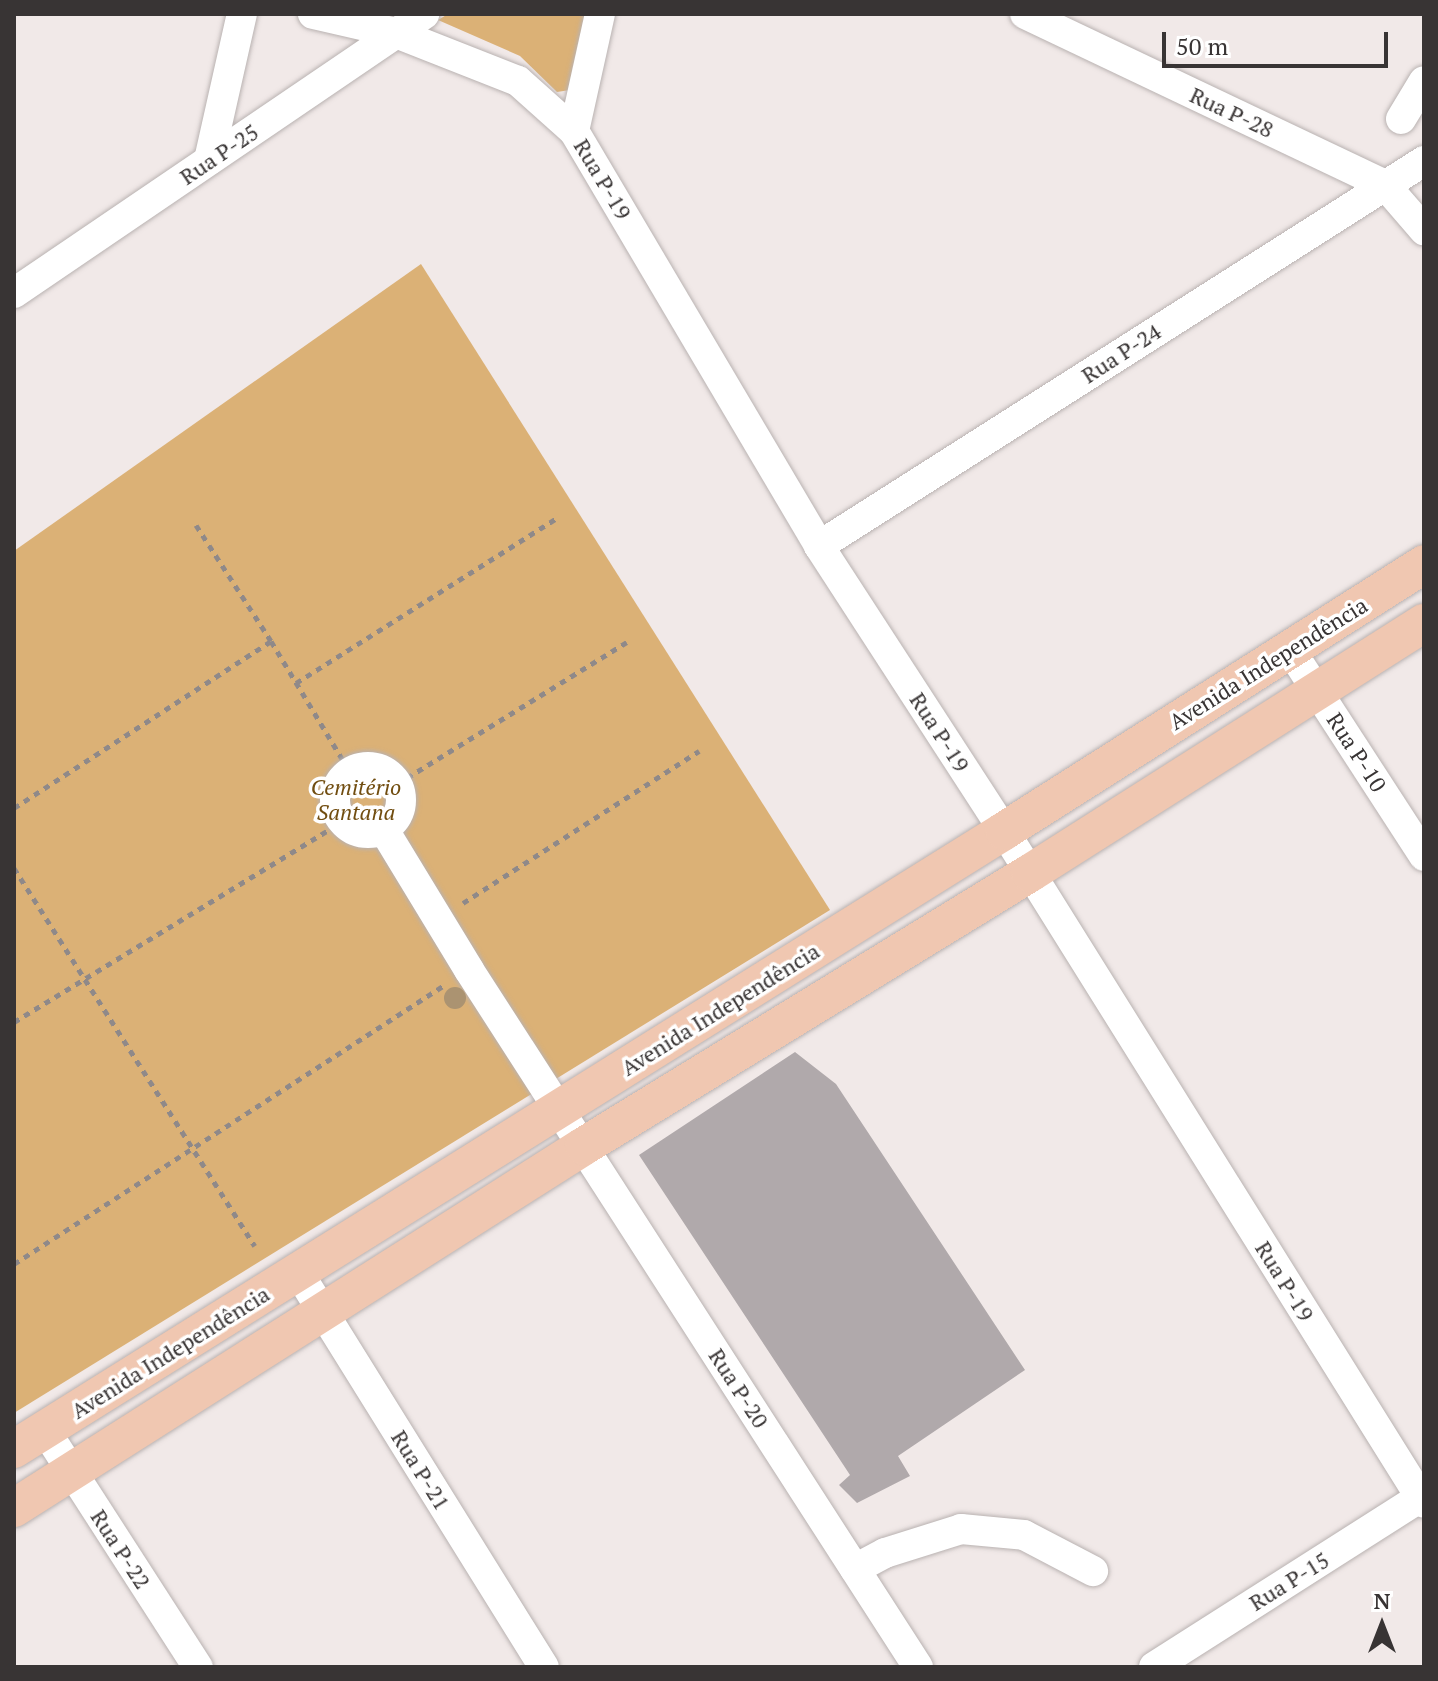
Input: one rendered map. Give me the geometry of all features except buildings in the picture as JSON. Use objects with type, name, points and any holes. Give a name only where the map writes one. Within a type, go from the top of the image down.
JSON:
[{"type":"main road","name":"Avenida Independência","points":[[29,1440],[1004,831],[1424,564]]},
{"type":"main road","name":"Avenida Independência","points":[[14,1508],[584,1146],[1030,873],[1424,623]]},
{"type":"street","points":[[209,160],[242,14]]},
{"type":"street","name":"Rua P-19","points":[[313,14],[396,33],[460,55],[518,81],[574,131],[819,546],[1004,831],[1423,1499]]},
{"type":"street","name":"Rua P-25","points":[[14,293],[424,14]]},
{"type":"street","points":[[574,131],[600,14]]},
{"type":"street","name":"Rua P-28","points":[[1025,14],[1385,185],[1424,230]]},
{"type":"street","points":[[1401,119],[1424,81]]},
{"type":"street","name":"Rua P-24","points":[[819,546],[1424,161]]},
{"type":"street","name":"Rua P-10","points":[[1289,648],[1424,856]]},
{"type":"street","points":[[360,768],[381,770],[397,784],[400,794],[398,814],[384,830],[361,833],[342,822],[336,812],[336,789],[350,772],[360,768]]},
{"type":"street","name":"Rua P-20","points":[[384,830],[469,970],[918,1667]]},
{"type":"street","name":"Rua P-21","points":[[298,1272],[544,1667]]},
{"type":"street","name":"Rua P-22","points":[[29,1440],[71,1471],[198,1667]]},
{"type":"street","name":"Rua P-15","points":[[1154,1667],[1423,1499]]},
{"type":"street","points":[[855,1569],[885,1553],[961,1529],[1024,1535],[1093,1571]]},
{"type":"path","points":[[296,683],[555,519]]},
{"type":"path","points":[[196,525],[350,772]]},
{"type":"path","points":[[14,808],[271,641]]},
{"type":"path","points":[[397,784],[627,642]]},
{"type":"path","points":[[438,919],[699,751]]},
{"type":"path","points":[[14,1022],[342,822]]},
{"type":"path","points":[[14,868],[255,1246]]},
{"type":"path","points":[[14,1264],[469,970]]},
{"type":"green space","points":[[448,14],[589,14],[570,90],[557,92],[520,56],[438,20]]},
{"type":"green space","name":"Cemitério Santana","points":[[421,264],[830,910],[14,1413],[14,551]]}]
